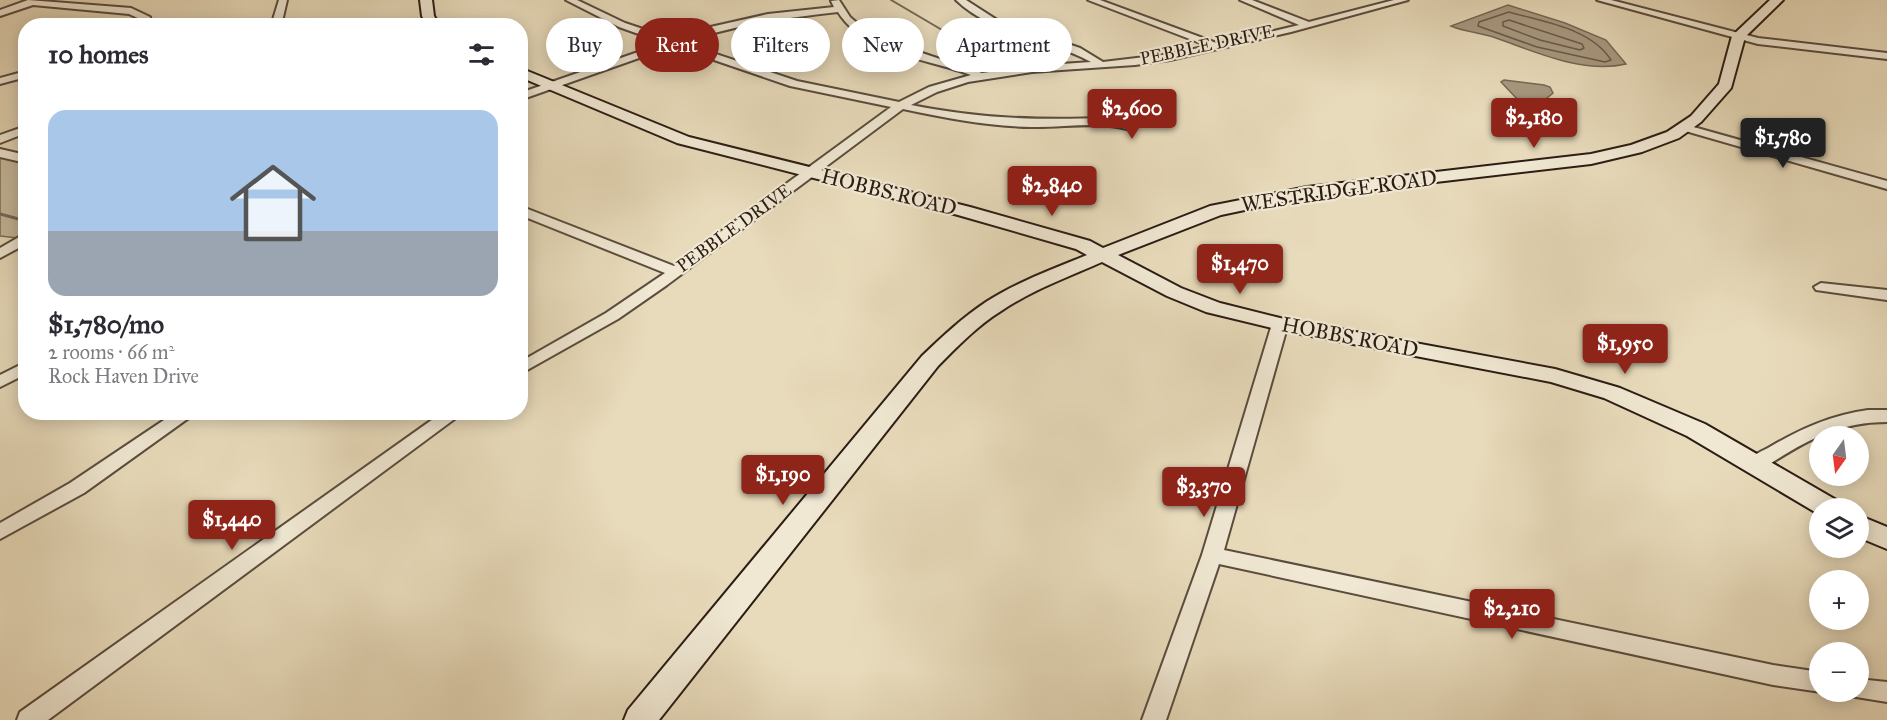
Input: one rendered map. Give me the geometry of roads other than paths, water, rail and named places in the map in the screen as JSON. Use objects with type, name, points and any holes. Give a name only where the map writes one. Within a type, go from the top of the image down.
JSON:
[{"type":"main road","points":[[426,0],[429,18]]},
{"type":"main road","points":[[1738,36],[1778,0]]},
{"type":"main road","name":"WESTRIDGE ROAD","points":[[640,720],[729,606],[944,347],[965,327],[994,306],[1030,286],[1103,254],[1184,221],[1238,204],[1330,189],[1591,159],[1636,149],[1686,128],[1726,86],[1738,36]]},
{"type":"main road","name":"HOBBS ROAD","points":[[528,76],[683,140],[986,217],[1083,245],[1190,299],[1231,313],[1555,376],[1586,385],[1654,410],[1696,430],[1812,498]]},
{"type":"main road","points":[[1869,530],[1887,539]]},
{"type":"street","points":[[278,18],[283,0]]},
{"type":"street","points":[[570,0],[635,30]]},
{"type":"street","points":[[960,0],[993,22],[1076,50],[1099,63]]},
{"type":"street","points":[[1092,0],[1216,46]]},
{"type":"street","points":[[1244,0],[1306,24]]},
{"type":"street","name":"PEBBLE DRIVE","points":[[528,364],[612,316],[900,106],[926,92],[978,74],[1019,68],[1170,57],[1306,24],[1383,2],[1404,0]]},
{"type":"street","points":[[1600,0],[1738,36],[1797,47],[1887,56]]},
{"type":"street","points":[[0,14],[35,1],[131,11],[145,18]]},
{"type":"street","points":[[719,29],[740,22],[836,5],[873,39],[890,47],[960,66],[978,74]]},
{"type":"street","points":[[528,94],[635,57]]},
{"type":"street","points":[[719,59],[794,84],[900,106],[999,123],[1110,121]]},
{"type":"street","points":[[0,81],[18,76]]},
{"type":"street","points":[[1686,128],[1887,185]]},
{"type":"street","points":[[0,139],[18,132]]},
{"type":"street","points":[[0,153],[18,157]]},
{"type":"street","points":[[528,213],[675,272]]},
{"type":"street","points":[[0,241],[18,240]]},
{"type":"street","points":[[0,254],[18,243]]},
{"type":"street","points":[[1821,287],[1887,295]]},
{"type":"street","points":[[1154,720],[1212,555],[1280,324]]},
{"type":"street","points":[[0,382],[18,372]]},
{"type":"street","points":[[1755,464],[1827,423],[1854,417],[1887,416]]},
{"type":"street","points":[[0,532],[77,488],[177,420]]},
{"type":"street","points":[[29,720],[445,420]]},
{"type":"street","points":[[1212,555],[1773,675],[1809,680]]},
{"type":"street","points":[[1869,690],[1887,692]]},
{"type":"water","points":[[1508,5],[1565,23],[1606,40],[1626,64],[1593,66],[1577,64],[1543,55],[1491,36],[1451,26]]},
{"type":"water","points":[[1504,80],[1544,85],[1550,87],[1553,93],[1541,103],[1519,101],[1501,82]]},
{"type":"waterway","points":[[891,0],[936,26]]},
{"type":"waterway","points":[[0,214],[18,219]]}]
